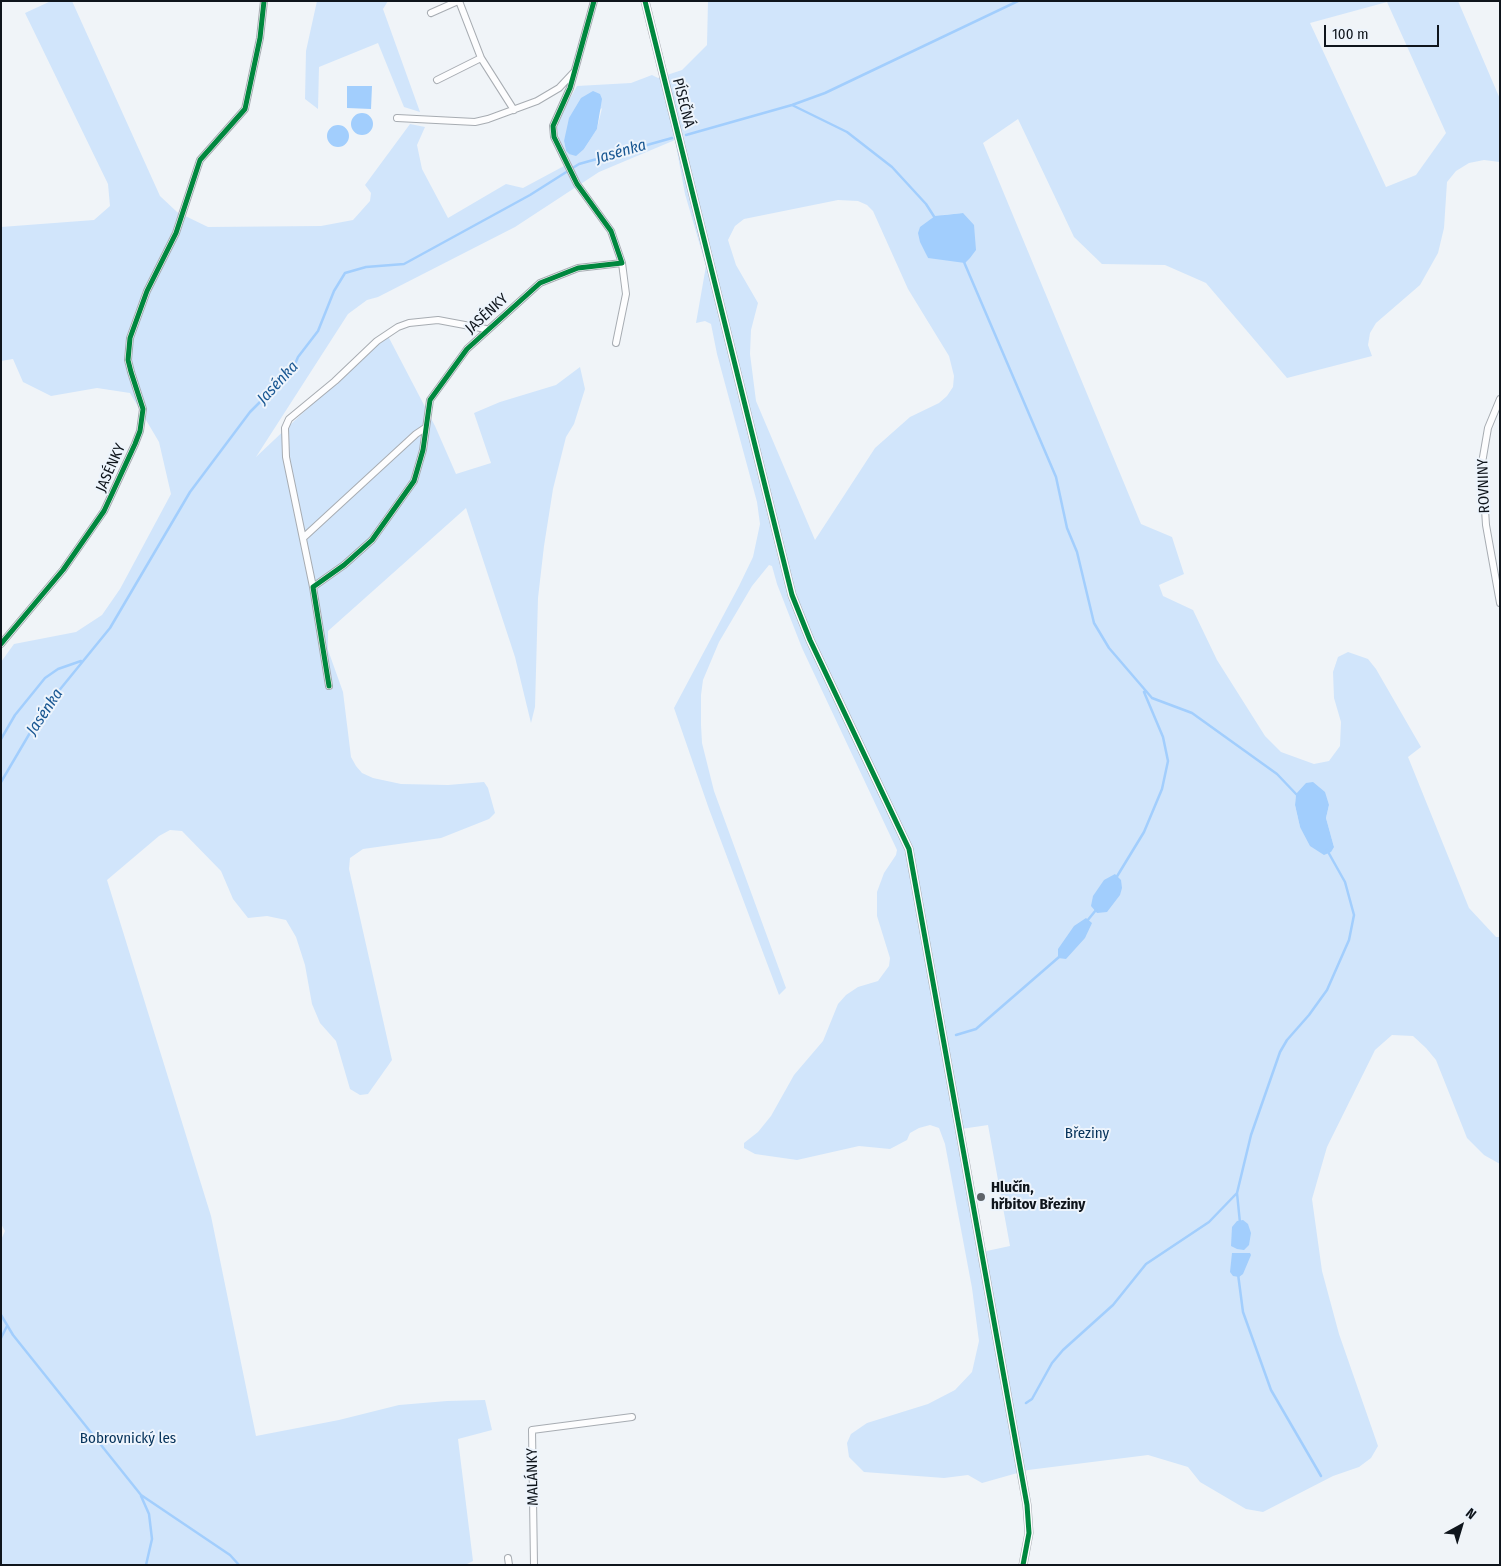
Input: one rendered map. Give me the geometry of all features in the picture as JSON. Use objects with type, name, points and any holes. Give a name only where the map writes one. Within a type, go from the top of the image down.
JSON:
[{"type":"street","name":"JASÉNKY","points":[[1,644],[63,570],[104,511],[135,444],[140,431],[142,409],[130,366],[130,338],[147,290],[176,233],[200,160],[245,109],[260,38],[264,1]]},
{"type":"street","points":[[431,13],[458,1],[481,58],[514,110]]},
{"type":"street","points":[[594,1],[577,69],[553,126],[554,137],[577,184],[611,231],[622,263],[626,294],[616,344]]},
{"type":"street","name":"PÍSEČNÁ","points":[[645,1],[792,594],[810,640],[909,849],[1025,1490],[1029,1533],[1023,1565]]},
{"type":"street","points":[[437,80],[481,58]]},
{"type":"street","points":[[397,118],[475,122],[536,101],[559,88],[577,69]]},
{"type":"street","name":"JASÉNKY","points":[[313,587],[344,565],[372,540],[414,481],[423,450],[430,400],[467,349],[486,329],[533,289],[548,279],[578,268],[622,263]]},
{"type":"street","name":"JASÉNKY","points":[[303,538],[286,457],[286,428],[289,419],[336,381],[377,341],[398,327],[409,323],[438,320],[486,329]]},
{"type":"street","name":"ROVNINY","points":[[1500,399],[1488,428],[1482,463],[1486,525],[1500,603]]},
{"type":"street","points":[[329,686],[303,538],[416,434],[425,428]]},
{"type":"street","name":"MALÁNKY","points":[[534,1565],[532,1430],[632,1417]]},
{"type":"green space","points":[[51,1],[72,1],[160,196],[177,212],[208,227],[321,226],[353,220],[370,201],[371,193],[365,185],[410,124],[425,127],[417,145],[422,169],[448,218],[506,184],[523,188],[564,166],[556,123],[577,86],[631,83],[652,75],[658,78],[682,70],[707,45],[708,1],[1458,1],[1500,99],[1500,162],[1484,160],[1469,163],[1456,171],[1447,182],[1444,228],[1438,253],[1420,285],[1376,323],[1370,333],[1368,345],[1372,356],[1287,378],[1206,283],[1165,265],[1102,264],[1074,237],[1018,119],[983,143],[1141,524],[1172,537],[1184,574],[1159,585],[1163,596],[1193,610],[1217,660],[1265,736],[1281,752],[1314,764],[1329,761],[1340,746],[1341,722],[1334,698],[1333,672],[1338,657],[1348,652],[1368,659],[1376,669],[1421,747],[1408,757],[1469,908],[1496,937],[1500,937],[1500,1164],[1484,1155],[1467,1138],[1436,1060],[1426,1048],[1413,1036],[1392,1035],[1375,1050],[1327,1147],[1312,1199],[1322,1271],[1339,1334],[1378,1446],[1371,1458],[1359,1467],[1333,1476],[1263,1512],[1246,1509],[1200,1482],[1188,1467],[1148,1455],[1028,1470],[982,1483],[968,1475],[944,1478],[864,1472],[849,1457],[847,1443],[851,1434],[867,1423],[928,1404],[955,1390],[972,1372],[979,1341],[972,1288],[945,1144],[939,1128],[930,1125],[919,1128],[910,1133],[907,1140],[890,1149],[859,1146],[797,1160],[755,1154],[744,1148],[744,1143],[758,1132],[771,1116],[794,1075],[823,1041],[838,1004],[846,995],[858,987],[878,981],[889,966],[890,958],[877,916],[877,892],[884,873],[896,855],[897,850],[802,648],[772,566],[769,565],[752,586],[719,642],[703,680],[701,725],[702,743],[714,791],[786,988],[779,995],[709,809],[674,708],[753,557],[760,524],[757,502],[717,354],[711,324],[705,321],[696,323],[706,266],[685,194],[675,140],[599,172],[515,227],[378,297],[367,300],[348,314],[256,457],[378,342],[388,336],[435,426],[456,474],[491,463],[474,413],[500,402],[556,385],[580,367],[585,389],[574,424],[566,437],[553,489],[544,546],[538,598],[535,707],[531,723],[515,657],[466,508],[328,631],[328,650],[343,692],[351,757],[362,773],[373,778],[401,784],[448,785],[484,782],[488,788],[495,813],[489,819],[441,838],[363,849],[350,858],[349,869],[392,1060],[368,1094],[360,1095],[350,1089],[336,1041],[320,1023],[312,1004],[305,965],[296,937],[286,920],[267,916],[248,918],[233,899],[221,871],[182,831],[170,830],[159,836],[107,880],[211,1216],[256,1436],[339,1420],[399,1405],[485,1400],[492,1430],[458,1439],[473,1561],[465,1565],[1,1565],[1,1240],[5,1231],[1,1224],[1,662],[14,644],[76,632],[102,615],[120,589],[171,494],[159,442],[130,393],[97,388],[51,396],[23,382],[13,359],[1,361],[1,227],[94,220],[110,206],[108,184],[25,13]],"holes":[[[1387,2],[1446,133],[1416,175],[1386,187],[1310,23]],[[602,108],[597,129],[584,149],[569,154],[566,151],[564,141]],[[838,200],[858,201],[867,205],[873,211],[908,289],[949,356],[954,376],[953,387],[947,396],[939,403],[910,417],[875,448],[815,540],[756,401],[750,354],[751,330],[758,303],[736,265],[728,240],[735,226],[744,219]],[[963,213],[928,258],[925,250],[943,215]],[[1296,794],[1329,805],[1326,818],[1334,847],[1300,827],[1295,805]],[[988,1125],[1010,1246],[982,1252],[961,1129]]]},
{"type":"green space","points":[[317,1],[388,1],[383,9],[420,112],[404,107],[378,43],[319,67],[318,109],[305,99],[306,51]]},
{"type":"water","points":[[347,86],[372,86],[371,109],[347,108]]},
{"type":"water","points":[[593,91],[600,94],[602,99],[597,129],[584,149],[576,156],[569,154],[566,151],[564,141],[569,118],[581,98]]},
{"type":"water","points":[[362,113],[370,116],[373,124],[370,132],[362,135],[354,132],[351,124],[354,116]]},
{"type":"water","points":[[338,125],[346,128],[349,136],[346,144],[338,147],[330,144],[327,136],[330,128]]},
{"type":"water","points":[[963,213],[974,225],[976,250],[970,258],[965,263],[928,258],[920,242],[918,233],[920,227],[935,216]]},
{"type":"water","points":[[1313,782],[1325,792],[1329,805],[1326,818],[1334,847],[1331,852],[1324,855],[1310,846],[1300,827],[1295,805],[1296,794],[1306,783]]},
{"type":"water","points":[[1115,874],[1121,880],[1122,888],[1120,895],[1107,912],[1097,913],[1091,906],[1093,896],[1104,880]]},
{"type":"water","points":[[1086,918],[1092,923],[1085,938],[1066,959],[1058,958],[1058,949],[1074,926]]},
{"type":"water","points":[[1243,1220],[1248,1224],[1251,1233],[1249,1245],[1244,1250],[1231,1246],[1232,1227],[1237,1221]]},
{"type":"water","points":[[1232,1253],[1250,1253],[1251,1255],[1243,1274],[1239,1277],[1233,1276],[1230,1272]]},
{"type":"waterway","name":"Jasénka","points":[[686,135],[792,105],[825,93],[1018,1]]},
{"type":"waterway","points":[[792,105],[847,132],[892,167],[926,204],[935,218]]},
{"type":"waterway","name":"Jasénka","points":[[1,782],[44,709],[110,628],[190,492],[250,412],[293,369],[298,357],[318,331],[334,291],[345,273],[366,267],[404,264],[530,195],[579,164],[672,138]]},
{"type":"waterway","points":[[964,262],[1056,477],[1067,528],[1077,552],[1094,623],[1109,648],[1152,698],[1192,713],[1277,774],[1297,795]]},
{"type":"waterway","points":[[1,739],[15,715],[45,678],[58,669],[81,661]]},
{"type":"waterway","points":[[1116,878],[1144,832],[1162,789],[1168,761],[1163,737],[1144,692]]},
{"type":"waterway","points":[[1240,1223],[1237,1193],[1251,1135],[1280,1052],[1287,1040],[1309,1015],[1327,990],[1349,940],[1354,915],[1345,882],[1327,850]]},
{"type":"waterway","points":[[1087,921],[1096,910]]},
{"type":"waterway","points":[[956,1035],[976,1029],[1059,957]]},
{"type":"waterway","points":[[1026,1403],[1032,1399],[1052,1363],[1063,1350],[1113,1305],[1146,1264],[1209,1222],[1237,1193]]},
{"type":"waterway","points":[[1238,1274],[1243,1312],[1271,1390],[1321,1476]]},
{"type":"waterway","points":[[1,1315],[13,1335],[141,1495],[230,1555],[239,1565]]},
{"type":"waterway","points":[[1,1338],[7,1326]]},
{"type":"waterway","points":[[141,1496],[149,1514],[152,1539],[146,1565]]},
{"type":"cycle path","points":[[1,644],[63,570],[104,511],[135,444],[140,431],[143,409],[128,360],[130,338],[147,291],[176,233],[200,160],[245,109],[260,38],[264,1]]},
{"type":"cycle path","points":[[329,686],[313,587],[344,565],[372,540],[414,481],[423,450],[430,400],[467,349],[540,283],[578,268],[622,263],[611,231],[577,184],[554,137],[553,126],[570,88],[594,1]]},
{"type":"cycle path","points":[[645,1],[792,595],[810,640],[909,849],[1027,1505],[1029,1533],[1023,1565]]},
{"type":"place","name":"Hlučín, hřbitov Březiny","points":[[981,1197]]},
{"type":"park label","name":"Březiny","points":[[1087,1134]]},
{"type":"park label","name":"Bobrovnický les","points":[[128,1439]]}]
